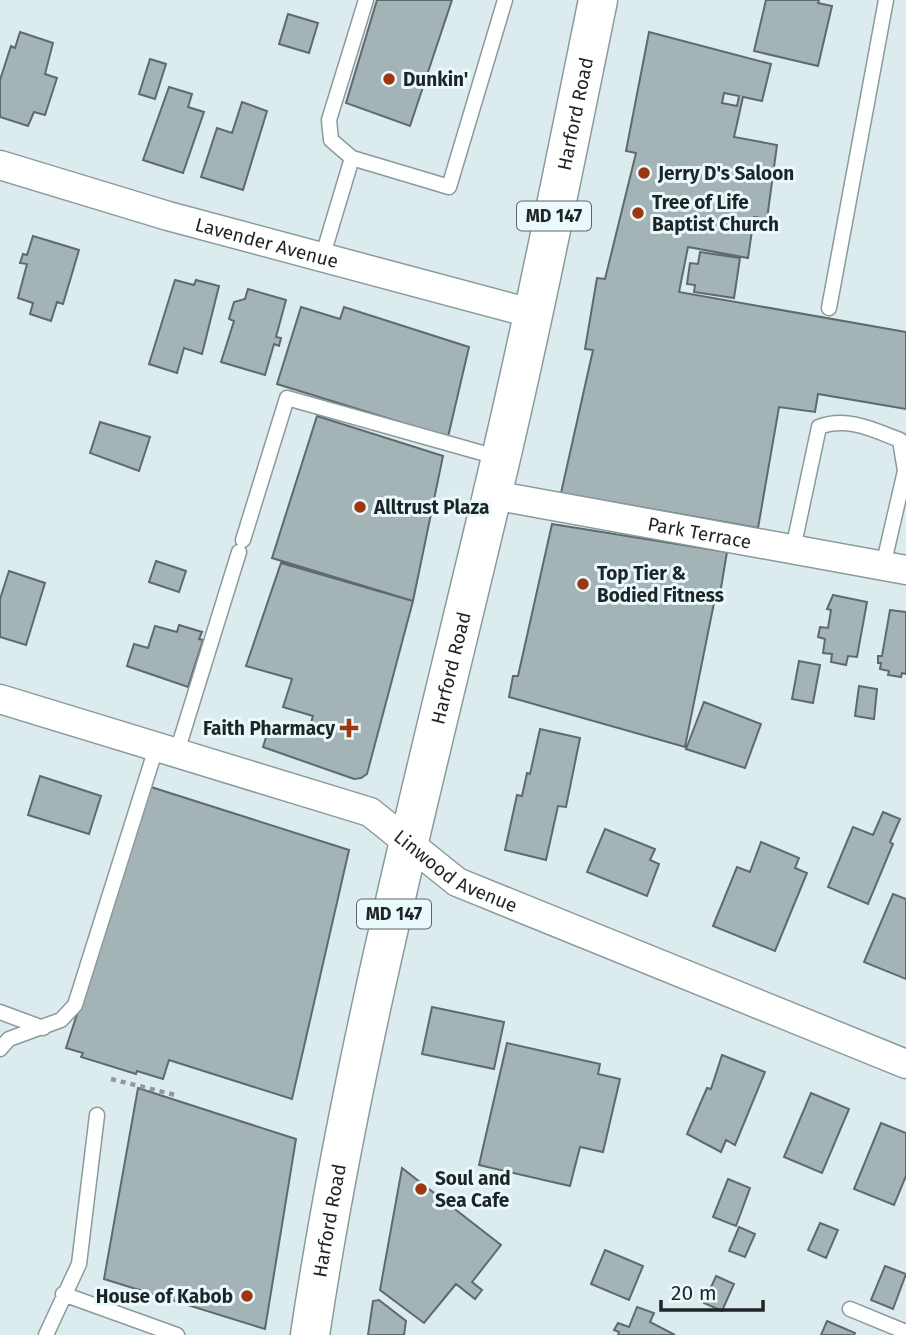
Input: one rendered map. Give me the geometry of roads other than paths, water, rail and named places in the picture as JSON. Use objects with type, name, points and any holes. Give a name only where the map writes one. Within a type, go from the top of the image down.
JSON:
[{"type":"main road","name":"Harford Road","points":[[310,1335],[346,1133],[410,844],[534,314],[598,0]]},
{"type":"street","name":"Lavender Avenue","points":[[0,165],[321,258],[534,314]]},
{"type":"street","name":"Park Terrace","points":[[493,495],[895,568]]},
{"type":"street","name":"Linwood Avenue","points":[[0,699],[370,813],[457,882],[906,1064]]},
{"type":"lane","points":[[366,0],[329,120],[331,140],[352,158],[449,187],[505,0]]},
{"type":"lane","points":[[829,307],[886,0]]},
{"type":"lane","points":[[321,258],[352,158]]},
{"type":"lane","points":[[0,1049],[9,1039],[61,1020],[75,1005],[241,546],[288,398],[501,458]]},
{"type":"lane","points":[[793,549],[819,427],[834,421],[866,427],[900,440],[905,471],[895,568]]},
{"type":"lane","points":[[0,1012],[43,1028]]},
{"type":"lane","points":[[46,1335],[79,1264],[97,1115]]},
{"type":"lane","points":[[63,1294],[177,1335]]},
{"type":"lane","points":[[850,1309],[906,1332]]},
{"type":"place","name":"Dunkin'","points":[[389,79]]},
{"type":"place","name":"Jerry D's Saloon","points":[[644,173]]},
{"type":"place","name":"Tree of Life Baptist Church","points":[[638,213]]},
{"type":"place","name":"Alltrust Plaza","points":[[360,507]]},
{"type":"place","name":"Top Tier & Bodied Fitness","points":[[583,584]]},
{"type":"place","name":"Faith Pharmacy","points":[[349,728]]},
{"type":"place","name":"Soul and Sea Cafe","points":[[421,1189]]},
{"type":"place","name":"House of Kabob","points":[[247,1296]]}]
